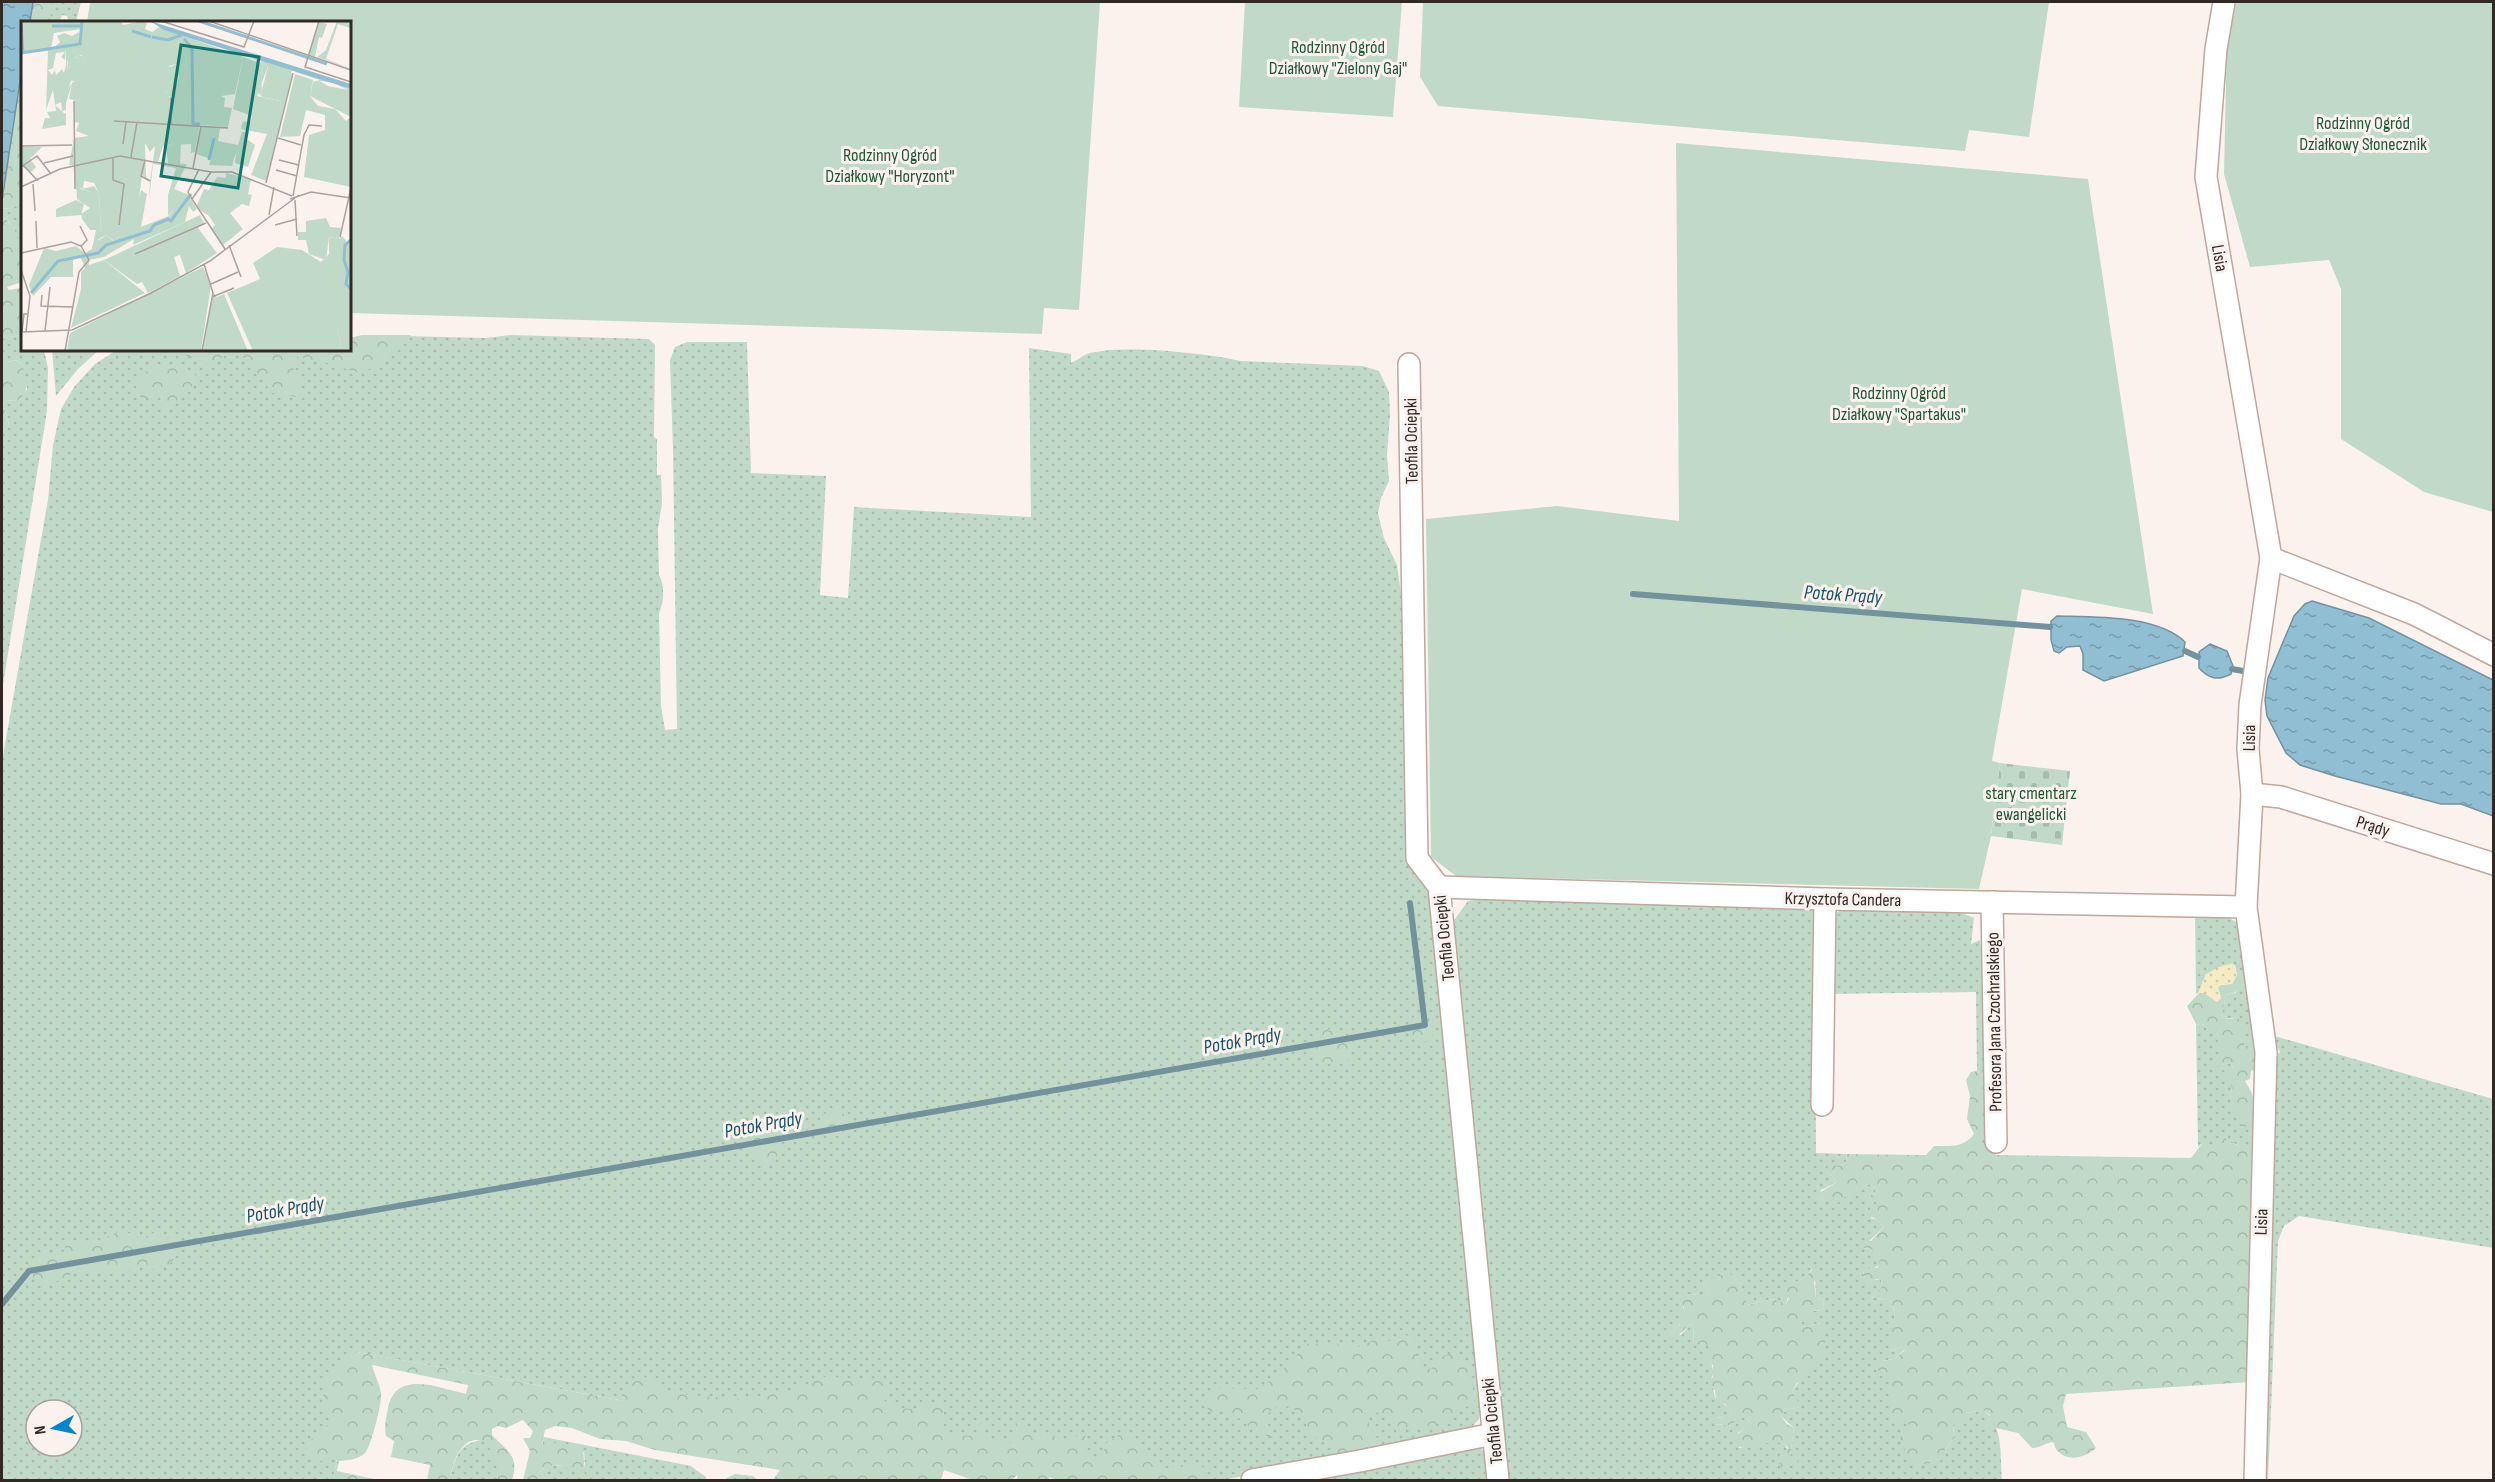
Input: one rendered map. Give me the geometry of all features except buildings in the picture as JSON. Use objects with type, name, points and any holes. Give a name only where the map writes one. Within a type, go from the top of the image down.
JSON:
[{"type":"street","name":"Lisia","points":[[2224,2],[2216,49],[2206,177],[2271,558],[2250,705],[2248,749],[2252,795],[2246,908],[2266,1052],[2254,1480]]},
{"type":"street","name":"Teofila Ociepki","points":[[1409,364],[1418,858],[1439,887],[1498,1480]]},
{"type":"street","points":[[2271,558],[2414,614],[2493,655]]},
{"type":"street","name":"Prądy","points":[[2252,795],[2281,796],[2493,864]]},
{"type":"street","name":"Krzysztofa Candera","points":[[1439,887],[1825,899],[2246,908]]},
{"type":"street","points":[[1822,1105],[1825,899]]},
{"type":"street","name":"Profesora Jana Czochralskiego","points":[[1992,902],[1996,1142]]},
{"type":"street","points":[[1252,1480],[1492,1434]]},
{"type":"green space","points":[[33,2],[52,2],[50,20],[52,21],[30,21]]},
{"type":"green space","points":[[51,2],[81,2],[76,21],[69,21],[67,16],[62,15],[60,21],[50,20]]},
{"type":"green space","name":"Rodzinny Ogród Działkowy \"Horyzont\"","points":[[90,2],[1100,2],[1079,310],[1044,308],[1042,334],[351,313],[351,21],[87,21]]},
{"type":"green space","name":"Rodzinny Ogród Działkowy \"Zielony Gaj\"","points":[[1245,2],[1402,2],[1393,117],[1239,107]]},
{"type":"green space","points":[[1423,2],[2049,2],[2029,137],[1969,130],[1965,151],[1438,106],[1420,77]]},
{"type":"green space","name":"Rodzinny Ogród Działkowy Słonecznik","points":[[2234,2],[2493,2],[2493,512],[2424,492],[2341,439],[2341,289],[2329,260],[2250,267],[2224,174],[2227,34]]},
{"type":"green space","points":[[21,75],[21,201],[5,209],[2,208]]},
{"type":"green space","name":"Rodzinny Ogród Działkowy \"Spartakus\"","points":[[1676,143],[2088,179],[2153,614],[2022,589],[1992,761],[2000,763],[1991,836],[1979,889],[1456,876],[1431,857],[1426,519],[1557,506],[1679,521]]},
{"type":"green space","points":[[21,201],[21,246],[10,223],[2,216],[2,208],[8,209]]},
{"type":"green space","points":[[2,216],[15,230],[21,246],[21,282],[7,287],[9,290],[21,288],[21,335],[2,338]]},
{"type":"green space","points":[[21,335],[21,351],[44,351],[48,368],[47,411],[2,691],[2,433],[9,425],[3,404],[5,400],[18,401],[27,389],[22,364],[16,360],[2,363],[2,338]]},
{"type":"green space","points":[[363,335],[486,338],[511,335],[649,339],[655,345],[654,437],[657,439],[657,475],[661,475],[662,503],[658,529],[659,575],[663,594],[659,613],[661,706],[665,730],[677,729],[670,360],[675,347],[687,342],[747,342],[751,473],[826,476],[820,595],[848,598],[854,507],[1031,517],[1029,348],[1071,354],[1071,363],[1087,354],[1101,351],[1141,350],[1207,355],[1240,361],[1363,366],[1379,371],[1389,392],[1390,415],[1387,455],[1389,481],[1381,498],[1378,513],[1384,538],[1397,565],[1405,622],[1418,871],[1432,898],[1483,1405],[1478,1420],[1467,1433],[1223,1480],[1058,1480],[1049,1477],[1048,1480],[1017,1480],[1018,1473],[357,1352],[333,1480],[2,1480],[2,761],[48,500],[53,445],[61,409],[74,387],[95,364],[115,351],[351,351],[351,338]]},
{"type":"green space","points":[[363,335],[411,335],[378,365],[360,373],[297,357],[293,368],[302,386],[297,397],[272,393],[248,361],[234,351],[351,351],[351,338]]},
{"type":"green space","points":[[52,351],[98,351],[78,369],[56,396]]},
{"type":"green space","points":[[176,351],[231,351],[210,366]]},
{"type":"green space","points":[[16,360],[22,364],[26,389],[18,401],[5,400],[3,404],[9,425],[2,433],[2,363]]},
{"type":"green space","points":[[178,363],[196,375],[192,387],[185,396],[165,409],[159,395],[141,399],[133,380],[155,366]]},
{"type":"green space","name":"stary cmentarz ewangelicki","points":[[2000,763],[2070,771],[2062,845],[1991,836]]},
{"type":"green space","points":[[1494,897],[1815,905],[1816,1153],[1847,1154],[1846,1162],[1827,1171],[1837,1182],[1821,1190],[1819,1199],[1844,1195],[1847,1197],[1842,1205],[1854,1191],[1869,1184],[1876,1189],[1875,1193],[1868,1197],[1878,1202],[1871,1218],[1884,1227],[1862,1248],[1872,1249],[1880,1259],[1876,1267],[1863,1272],[1866,1282],[1881,1279],[1882,1286],[1870,1297],[1890,1300],[1893,1306],[1895,1325],[1891,1351],[1902,1347],[1905,1349],[1894,1359],[1881,1361],[1884,1372],[1890,1372],[1889,1417],[1921,1429],[1945,1449],[1954,1438],[1953,1424],[1966,1413],[1983,1410],[1995,1423],[1998,1432],[2002,1480],[1507,1480],[1452,923],[1468,901]],"holes":[[[1812,1269],[1816,1298],[1822,1299],[1824,1304],[1822,1310],[1813,1311],[1810,1306],[1802,1321],[1802,1327],[1821,1323],[1816,1364],[1792,1391],[1800,1407],[1786,1410],[1781,1416],[1794,1428],[1790,1457],[1785,1444],[1773,1440],[1739,1448],[1738,1433],[1747,1427],[1749,1421],[1745,1418],[1736,1418],[1732,1426],[1715,1424],[1718,1417],[1721,1418],[1731,1413],[1729,1408],[1715,1398],[1711,1378],[1714,1373],[1710,1357],[1713,1347],[1711,1344],[1694,1344],[1693,1324],[1689,1325],[1681,1335],[1669,1334],[1680,1325],[1683,1302],[1694,1294],[1708,1295],[1709,1291],[1702,1282],[1714,1278],[1740,1282],[1746,1305],[1773,1299],[1786,1304],[1792,1284],[1804,1278]]]},
{"type":"green space","points":[[1845,908],[1952,909],[1974,918],[1971,944],[1980,940],[1987,993],[1986,1079],[1977,1071],[1976,992],[1827,994],[1833,915]]},
{"type":"green space","points":[[2195,916],[2226,916],[2241,925],[2250,969],[2244,969],[2237,975],[2235,965],[2206,974],[2201,991],[2196,994]]},
{"type":"green space","points":[[2249,968],[2243,986],[2226,995],[2221,1018],[2240,1019],[2245,1035],[2243,1055],[2252,1038],[2253,1029],[2256,1030],[2257,1068],[2251,1071],[2250,1079],[2245,1081],[2252,1093],[2258,1121],[2251,1126],[2242,1127],[2230,1098],[2232,1088],[2230,1083],[2225,1081],[2233,1067],[2230,1063],[2213,1067],[2211,1064],[2215,1058],[2219,1057],[2217,1030],[2208,1030],[2205,1026],[2196,1024],[2187,1006],[2199,993],[2204,992],[2216,1001],[2221,998],[2217,987],[2232,984],[2240,971]]},
{"type":"green space","points":[[2247,983],[2256,1026],[2250,1045],[2243,1055],[2241,1052],[2244,1042],[2233,1018],[2221,1018],[2226,995],[2235,993]]},
{"type":"green space","points":[[1417,1014],[1433,1020],[1432,1037],[1425,1042],[1413,1037],[1409,1021]]},
{"type":"green space","points":[[2196,1024],[2205,1026],[2208,1030],[2217,1030],[2221,1065],[2230,1063],[2233,1067],[2230,1073],[2232,1088],[2230,1098],[2237,1112],[2258,1121],[2257,1147],[2240,1147],[2234,1143],[2216,1153],[2205,1141],[2198,1147]]},
{"type":"green space","points":[[1326,1029],[1343,1033],[1354,1045],[1346,1064],[1329,1064],[1316,1059],[1313,1043]]},
{"type":"green space","points":[[2271,1035],[2493,1099],[2493,1248],[2299,1216],[2284,1226],[2278,1241],[2268,1480],[2262,1480],[2273,1059],[2280,1052]]},
{"type":"green space","points":[[1977,1071],[1986,1079],[1996,1155],[2191,1158],[2205,1140],[2215,1152],[2214,1143],[2225,1138],[2240,1147],[2257,1147],[2250,1382],[2066,1394],[2063,1406],[2067,1427],[2086,1432],[2096,1448],[2077,1457],[2062,1455],[2053,1442],[2032,1448],[2018,1433],[1987,1426],[1990,1415],[1983,1410],[1967,1413],[1969,1416],[1953,1425],[1954,1438],[1945,1449],[1941,1461],[1917,1465],[1908,1457],[1900,1438],[1904,1430],[1918,1428],[1889,1418],[1889,1372],[1880,1374],[1877,1367],[1881,1361],[1894,1359],[1905,1350],[1902,1347],[1891,1351],[1893,1308],[1890,1300],[1870,1297],[1871,1292],[1877,1291],[1882,1286],[1881,1280],[1876,1279],[1870,1285],[1866,1283],[1863,1271],[1877,1268],[1880,1259],[1872,1249],[1861,1248],[1862,1241],[1871,1241],[1884,1227],[1866,1213],[1877,1202],[1864,1202],[1865,1199],[1875,1193],[1876,1189],[1869,1184],[1855,1191],[1853,1201],[1842,1206],[1839,1202],[1846,1197],[1818,1199],[1819,1193],[1837,1182],[1827,1171],[1828,1166],[1842,1165],[1846,1162],[1847,1154],[1926,1155],[1934,1146],[1956,1145],[1970,1139],[1974,1134],[1967,1119],[1970,1096],[1966,1080],[1971,1072]]},
{"type":"green space","points":[[830,1111],[840,1111],[846,1116],[845,1128],[839,1136],[825,1136],[819,1122],[821,1116]]},
{"type":"green space","points":[[755,1124],[768,1128],[782,1147],[776,1159],[764,1164],[754,1158],[744,1145],[745,1128]]},
{"type":"green space","points":[[374,1197],[379,1201],[379,1217],[369,1219],[365,1215],[330,1222],[327,1211],[347,1211],[359,1208],[365,1206]]},
{"type":"green space","points":[[120,1231],[136,1235],[140,1239],[155,1232],[157,1235],[177,1239],[178,1251],[173,1261],[163,1268],[149,1270],[137,1266],[114,1274],[81,1272],[42,1287],[34,1279],[30,1267],[43,1251],[61,1256],[68,1241],[83,1240],[91,1244]]},
{"type":"green space","points":[[1817,1265],[1819,1274],[1814,1282],[1816,1298],[1822,1299],[1824,1304],[1822,1310],[1813,1311],[1811,1308],[1811,1319],[1802,1321],[1802,1327],[1821,1323],[1825,1337],[1824,1351],[1817,1364],[1806,1373],[1807,1380],[1797,1383],[1792,1391],[1801,1407],[1786,1410],[1781,1416],[1787,1424],[1794,1428],[1790,1457],[1799,1459],[1795,1465],[1780,1467],[1779,1456],[1788,1448],[1785,1444],[1771,1443],[1739,1447],[1733,1445],[1733,1440],[1749,1421],[1745,1418],[1736,1418],[1732,1426],[1715,1424],[1716,1417],[1721,1418],[1731,1412],[1725,1404],[1716,1402],[1715,1390],[1708,1387],[1709,1379],[1713,1377],[1713,1365],[1704,1361],[1708,1356],[1708,1351],[1713,1347],[1694,1344],[1693,1324],[1677,1337],[1669,1336],[1669,1334],[1680,1325],[1679,1317],[1684,1307],[1680,1300],[1682,1296],[1708,1294],[1709,1291],[1702,1282],[1706,1276],[1714,1278],[1729,1274],[1734,1276],[1741,1285],[1747,1305],[1773,1299],[1786,1304],[1789,1298],[1781,1294],[1784,1288],[1804,1278]]},
{"type":"green space","points":[[1409,1335],[1413,1337],[1423,1368],[1431,1369],[1444,1356],[1452,1353],[1464,1362],[1472,1381],[1474,1403],[1458,1411],[1452,1420],[1415,1429],[1399,1427],[1378,1412],[1369,1417],[1369,1425],[1382,1446],[1345,1458],[1310,1433],[1303,1417],[1290,1406],[1273,1408],[1265,1418],[1275,1440],[1253,1429],[1230,1413],[1209,1412],[1204,1400],[1212,1388],[1258,1389],[1277,1376],[1307,1344],[1324,1343],[1358,1347],[1376,1339],[1390,1341]]},
{"type":"green space","points":[[357,1352],[624,1401],[621,1393],[631,1382],[643,1376],[662,1387],[664,1393],[755,1400],[767,1391],[791,1391],[827,1376],[866,1381],[879,1378],[890,1384],[891,1392],[884,1400],[897,1407],[920,1408],[941,1400],[944,1408],[943,1432],[948,1435],[975,1436],[981,1422],[985,1427],[985,1438],[1008,1444],[1014,1440],[1014,1425],[1018,1421],[1028,1426],[1032,1439],[1049,1433],[1063,1442],[1082,1433],[1087,1438],[1085,1451],[1088,1457],[1099,1459],[1103,1455],[1106,1443],[1129,1430],[1160,1468],[1192,1463],[1202,1464],[1210,1480],[1058,1480],[1049,1477],[1048,1480],[1017,1480],[1018,1474],[1012,1480],[973,1480],[944,1470],[941,1480],[773,1480],[780,1470],[655,1450],[626,1441],[600,1439],[572,1428],[555,1426],[545,1430],[542,1445],[559,1442],[583,1448],[585,1476],[564,1466],[553,1465],[540,1471],[546,1480],[523,1480],[530,1451],[523,1438],[530,1438],[533,1431],[523,1420],[506,1428],[498,1426],[492,1429],[492,1435],[513,1459],[512,1480],[497,1480],[496,1463],[489,1447],[476,1440],[469,1442],[461,1449],[449,1480],[427,1480],[430,1465],[391,1457],[394,1441],[386,1436],[385,1425],[392,1396],[409,1385],[420,1384],[466,1394],[468,1385],[372,1365],[381,1394],[373,1434],[365,1453],[356,1458],[339,1461],[337,1471],[379,1480],[320,1480],[322,1478],[333,1479],[337,1460],[331,1458],[315,1463],[308,1458],[311,1439],[323,1430],[330,1420],[322,1404],[326,1378],[331,1371]]},
{"type":"green space","points":[[544,1437],[691,1466],[706,1477],[706,1480],[546,1480],[540,1471],[548,1465],[585,1466],[584,1452],[542,1446]]},
{"type":"green space","points":[[482,1440],[496,1458],[497,1480],[449,1480],[462,1449],[473,1442]]},
{"type":"green space","points":[[1479,1445],[1491,1463],[1493,1480],[1282,1480]]},
{"type":"green space","points":[[735,1474],[753,1476],[758,1480],[723,1480]]},
{"type":"sand","points":[[2233,963],[2237,975],[2232,984],[2218,987],[2221,998],[2217,1002],[2204,993],[2198,993],[2206,974]]},
{"type":"water","points":[[2,2],[33,2],[30,21],[21,21],[21,75],[2,200]]},
{"type":"water","points":[[2312,601],[2369,618],[2493,680],[2493,816],[2461,804],[2441,804],[2335,776],[2300,765],[2286,753],[2267,716],[2265,700],[2268,678],[2294,616],[2305,604]]},
{"type":"water","points":[[2057,616],[2125,619],[2159,627],[2185,642],[2183,656],[2104,681],[2083,670],[2083,654],[2080,646],[2067,647],[2059,653],[2054,651],[2051,640],[2051,621]]},
{"type":"water","points":[[2210,644],[2227,651],[2233,666],[2231,674],[2222,678],[2214,678],[2206,675],[2199,668],[2199,652]]},
{"type":"waterway","name":"Potok Prądy","points":[[1633,594],[2050,627]]},
{"type":"waterway","points":[[2185,651],[2198,657]]},
{"type":"waterway","name":"Potok Prądy","points":[[2232,669],[2243,671]]},
{"type":"waterway","name":"Potok Prądy","points":[[2,1304],[29,1271],[1425,1025],[1410,903]]}]
